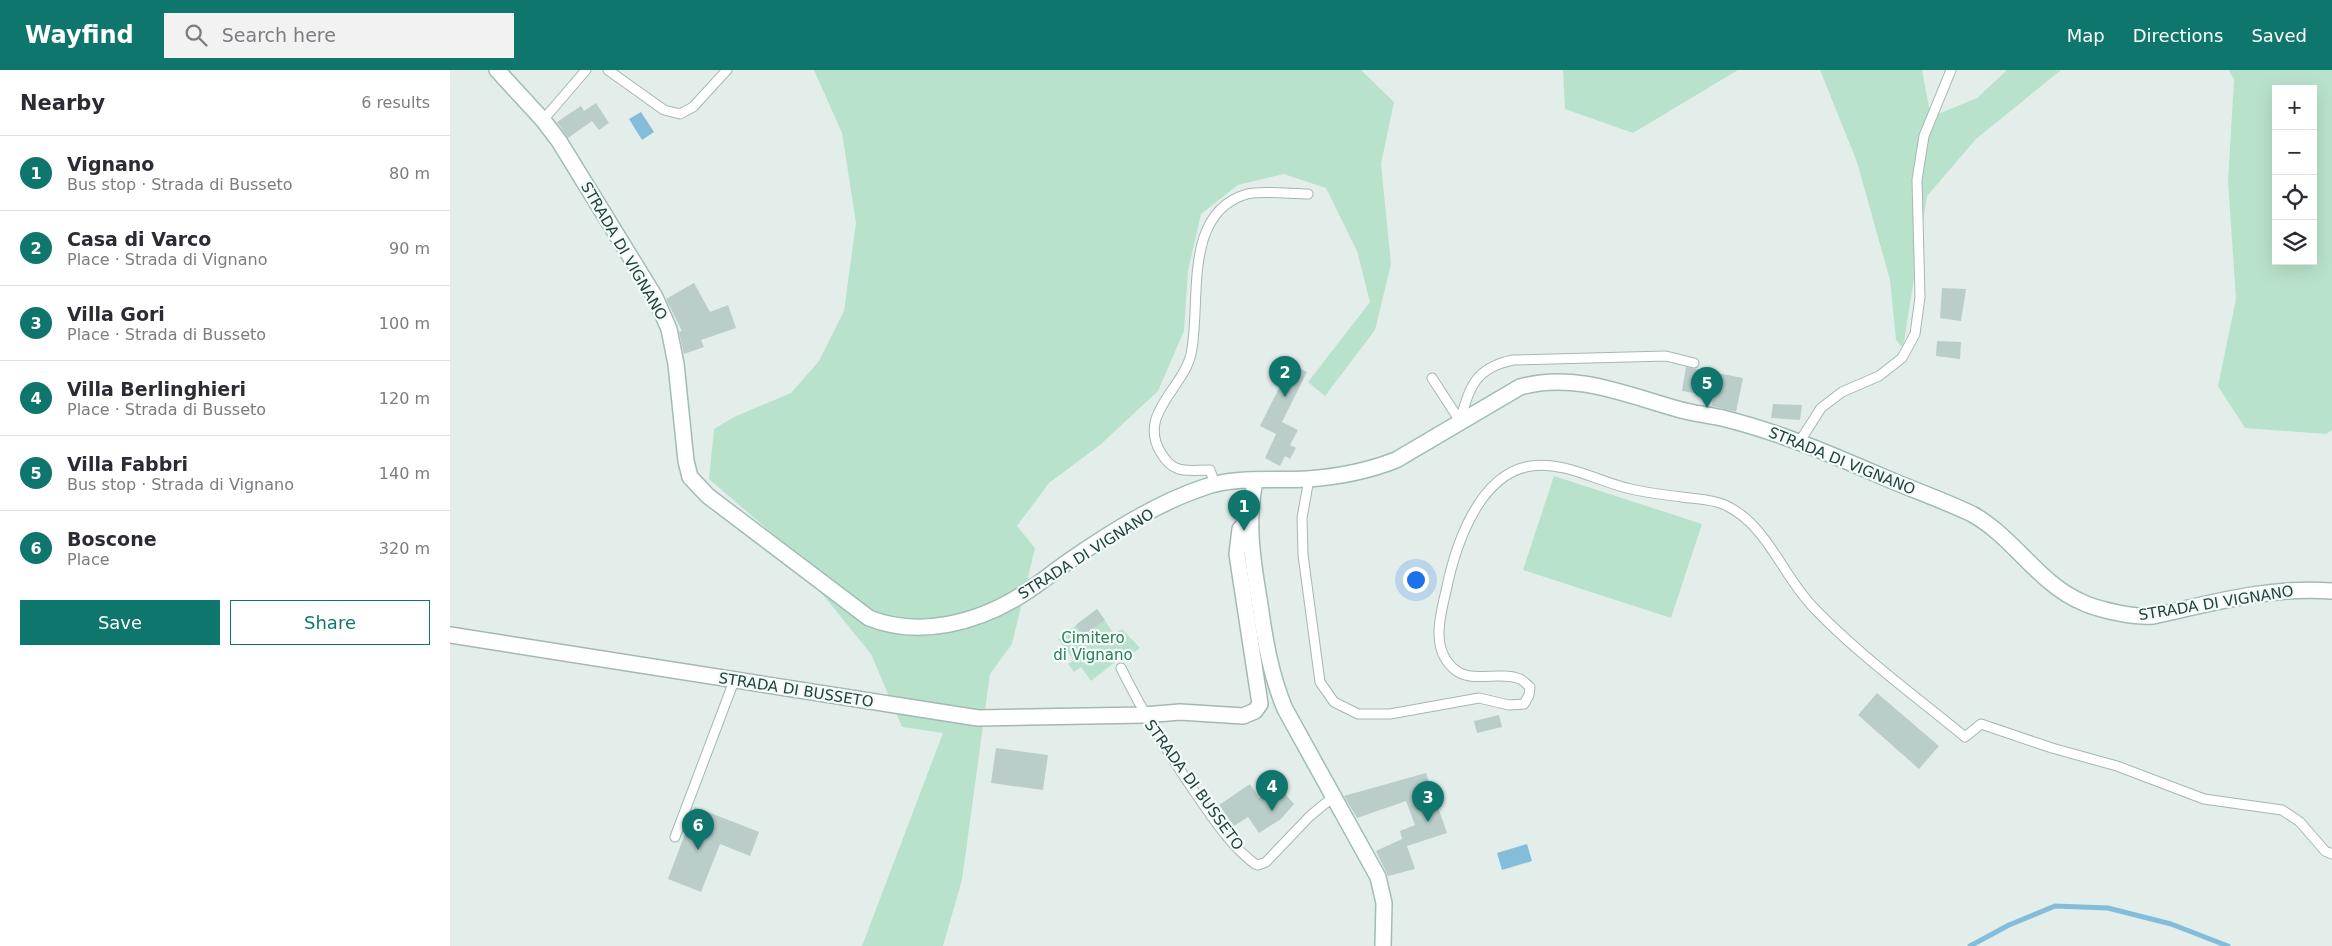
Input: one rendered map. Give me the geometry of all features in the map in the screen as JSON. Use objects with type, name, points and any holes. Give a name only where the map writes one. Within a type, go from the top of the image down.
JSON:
[{"type":"street","name":"STRADA DI VIGNANO","points":[[497,70],[543,120],[559,142],[655,296],[669,329],[676,364],[686,461],[690,477],[708,496],[868,618],[887,625],[910,628],[943,625],[978,617],[1022,595],[1071,560],[1130,523],[1189,493],[1215,484],[1309,479],[1362,471],[1396,460],[1520,386],[1539,381],[1558,381],[1622,392],[1683,410],[1726,418],[1800,441],[1972,515],[1998,532],[2047,579],[2064,592],[2083,603],[2122,614],[2137,617],[2153,616],[2272,592],[2311,589],[2332,591]]},
{"type":"street","name":"STRADA DI BUSSETO","points":[[1255,481],[1250,519],[1250,542],[1265,636],[1277,688],[1285,709],[1372,864],[1381,885],[1384,903],[1383,946]]},
{"type":"street","name":"STRADA DI BUSSETO","points":[[450,635],[978,718],[1144,715],[1180,712],[1243,716],[1258,708],[1259,690],[1237,554],[1240,529],[1250,519]]},
{"type":"lane","points":[[543,120],[586,70]]},
{"type":"lane","points":[[608,70],[664,110],[680,114],[693,107],[727,70]]},
{"type":"lane","points":[[1800,441],[1821,408],[1842,392],[1879,376],[1902,358],[1915,334],[1920,297],[1916,180],[1924,136],[1951,70]]},
{"type":"lane","points":[[1215,484],[1210,470],[1178,470],[1166,462],[1156,444],[1156,415],[1184,373],[1191,354],[1197,264],[1206,231],[1218,212],[1233,200],[1249,193],[1308,194]]},
{"type":"lane","points":[[1460,421],[1466,400],[1475,380],[1483,371],[1498,363],[1513,360],[1666,356],[1694,363]]},
{"type":"lane","points":[[1432,378],[1460,421]]},
{"type":"lane","points":[[1309,479],[1302,518],[1303,556],[1320,682],[1334,702],[1358,714],[1390,714],[1479,698],[1510,705],[1524,704],[1530,695],[1530,687],[1520,679],[1466,676],[1453,669],[1443,654],[1439,638],[1440,616],[1453,558],[1466,524],[1485,496],[1504,478],[1518,470],[1531,466],[1555,466],[1631,489],[1723,504],[1739,513],[1772,549],[1811,606],[1832,627],[1964,737],[1982,724],[2052,748],[2116,766],[2204,799],[2282,810],[2300,822],[2325,851],[2332,854]]},
{"type":"lane","name":"STRADA DI BUSSETO","points":[[1121,668],[1144,715],[1223,831],[1239,850],[1255,864],[1262,865],[1273,856],[1310,816],[1333,797]]},
{"type":"lane","points":[[675,837],[734,681]]},
{"type":"green space","points":[[814,70],[1361,70],[1394,102],[1381,164],[1391,264],[1375,330],[1325,396],[1308,382],[1370,302],[1357,251],[1326,188],[1284,174],[1238,185],[1201,214],[1188,271],[1184,331],[1158,391],[1100,445],[1049,483],[1017,526],[1035,548],[1012,644],[990,674],[962,880],[943,946],[862,946],[943,733],[902,727],[871,654],[776,537],[709,479],[714,429],[734,417],[791,393],[819,361],[844,311],[856,223],[842,133]]},
{"type":"green space","points":[[1563,70],[1738,70],[1633,133],[1565,109]]},
{"type":"green space","points":[[1820,70],[1922,70],[1931,117],[1977,98],[2007,70],[2061,70],[1976,139],[1927,196],[1903,348],[1896,340],[1890,280],[1857,162]]},
{"type":"green space","points":[[2229,70],[2332,70],[2332,430],[2326,434],[2245,428],[2218,386],[2236,299],[2228,181],[2234,80]]},
{"type":"green space","points":[[1554,476],[1702,524],[1671,618],[1523,570]]},
{"type":"green space","name":"Cimitero di Vignano","points":[[1097,609],[1114,634],[1122,629],[1140,648],[1132,654],[1129,651],[1091,681],[1081,667],[1074,672],[1068,664],[1074,660],[1058,639]]},
{"type":"water","points":[[641,112],[654,132],[642,140],[629,119]]},
{"type":"water","points":[[1527,844],[1532,861],[1502,870],[1497,853]]},
{"type":"building","points":[[596,103],[609,123],[599,130],[592,121],[568,138],[557,122],[581,106],[584,111]]},
{"type":"building","points":[[694,283],[710,312],[728,305],[736,328],[701,340],[704,347],[684,354],[679,332],[682,331],[666,299]]},
{"type":"building","points":[[1942,288],[1966,289],[1961,321],[1940,318]]},
{"type":"building","points":[[1937,341],[1961,342],[1960,359],[1936,356]]},
{"type":"building","points":[[1291,364],[1307,372],[1282,422],[1298,430],[1290,445],[1296,448],[1290,459],[1285,456],[1280,466],[1265,458],[1276,434],[1260,426]]},
{"type":"building","points":[[1686,367],[1743,378],[1736,412],[1712,406],[1713,396],[1682,391]]},
{"type":"building","points":[[1773,404],[1802,405],[1800,420],[1771,418]]},
{"type":"building","points":[[1097,609],[1105,620],[1083,635],[1076,625]]},
{"type":"building","points":[[1877,693],[1939,746],[1919,769],[1858,715]]},
{"type":"building","points":[[1499,715],[1502,727],[1477,733],[1474,721]]},
{"type":"building","points":[[996,748],[1048,755],[1043,790],[991,783]]},
{"type":"building","points":[[1426,773],[1447,833],[1407,846],[1415,869],[1388,876],[1376,851],[1402,839],[1400,831],[1415,825],[1406,801],[1357,818],[1344,796]]},
{"type":"building","points":[[1250,784],[1259,798],[1278,786],[1294,804],[1281,819],[1259,833],[1248,817],[1234,826],[1219,805]]},
{"type":"building","points":[[695,807],[759,832],[750,856],[720,844],[701,892],[668,879]]},
{"type":"waterway","points":[[1970,946],[2009,925],[2055,906],[2108,908],[2171,924],[2228,946]]},
{"type":"place","name":"Casa di Varco","points":[[1285,397]]},
{"type":"place","name":"Villa Fabbri","points":[[1707,408]]},
{"type":"place","name":"Vignano","points":[[1244,531]]},
{"type":"place","name":"Villa Berlinghieri","points":[[1272,811]]},
{"type":"place","name":"Villa Gori","points":[[1428,822]]},
{"type":"place","name":"Boscone","points":[[698,850]]}]
